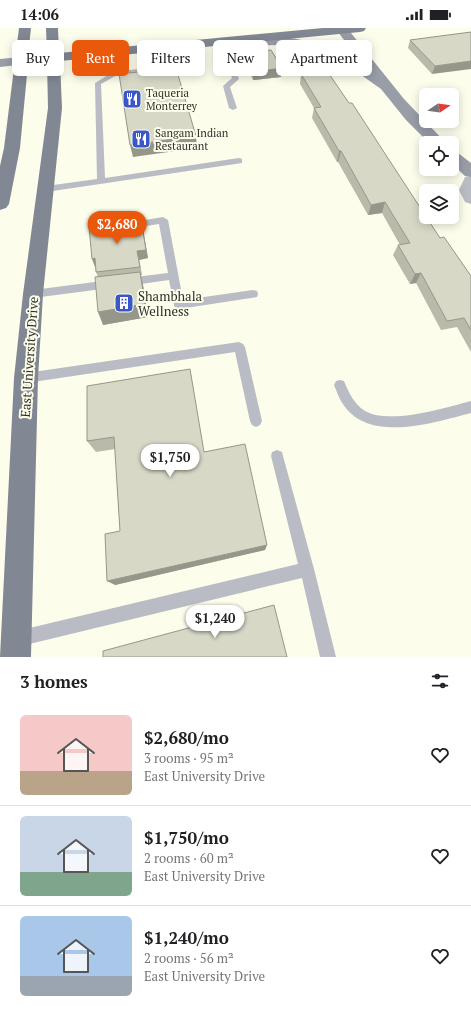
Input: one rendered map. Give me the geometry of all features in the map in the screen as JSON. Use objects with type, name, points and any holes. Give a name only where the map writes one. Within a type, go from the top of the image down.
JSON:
[{"type":"main road","points":[[24,40],[25,28]]},
{"type":"main road","name":"East University Drive","points":[[52,28],[52,40]]},
{"type":"main road","points":[[205,43],[360,28]]},
{"type":"main road","points":[[342,29],[386,86],[430,136]]},
{"type":"main road","points":[[268,41],[282,41],[336,55],[360,67],[386,86]]},
{"type":"main road","points":[[64,57],[137,50]]},
{"type":"main road","points":[[0,63],[12,62]]},
{"type":"main road","points":[[0,204],[12,148],[19,76]]},
{"type":"main road","name":"East University Drive","points":[[16,648],[26,378],[33,294],[55,108],[53,76]]},
{"type":"main road","points":[[459,162],[471,172]]},
{"type":"street","points":[[471,181],[468,190],[471,198]]},
{"type":"lane","points":[[101,181],[98,83],[115,73],[137,70]]},
{"type":"lane","points":[[233,108],[226,86],[236,79],[235,76]]},
{"type":"lane","points":[[46,189],[239,161]]},
{"type":"lane","points":[[114,228],[163,220],[179,305],[253,294]]},
{"type":"lane","points":[[33,294],[173,276]]},
{"type":"lane","points":[[26,378],[238,347],[256,422]]},
{"type":"lane","points":[[340,386],[350,405],[360,413],[373,420],[387,423],[407,421],[471,407]]},
{"type":"lane","points":[[277,456],[307,569],[328,657]]},
{"type":"lane","points":[[16,648],[307,569]]},
{"type":"building","points":[[471,32],[471,61],[435,66],[410,40]]},
{"type":"building","points":[[268,50],[271,50],[276,58],[276,69],[268,70]]},
{"type":"building","points":[[137,72],[137,76],[178,76],[196,136],[130,145],[119,76],[129,76],[129,73]]},
{"type":"building","points":[[302,76],[330,76],[349,103],[352,103],[419,206],[419,224],[431,224],[440,238],[444,237],[471,276],[471,330],[464,318],[447,321],[421,273],[415,274],[398,245],[410,243],[385,202],[371,205],[341,151],[339,151],[314,108],[321,107]]},
{"type":"building","points":[[141,220],[146,250],[137,251],[140,267],[96,272],[95,258],[92,259],[89,227]]},
{"type":"building","points":[[140,272],[145,304],[98,312],[95,277]]},
{"type":"building","points":[[190,369],[204,452],[245,444],[267,545],[107,581],[105,534],[120,531],[114,437],[87,441],[87,386]]},
{"type":"building","points":[[274,605],[287,657],[103,657],[103,651]]},
{"type":"place","name":"Taqueria Monterrey","points":[[132,99]]},
{"type":"place","name":"Sangam Indian Restaurant","points":[[141,139]]},
{"type":"place","name":"Shambhala Wellness","points":[[124,303]]}]
